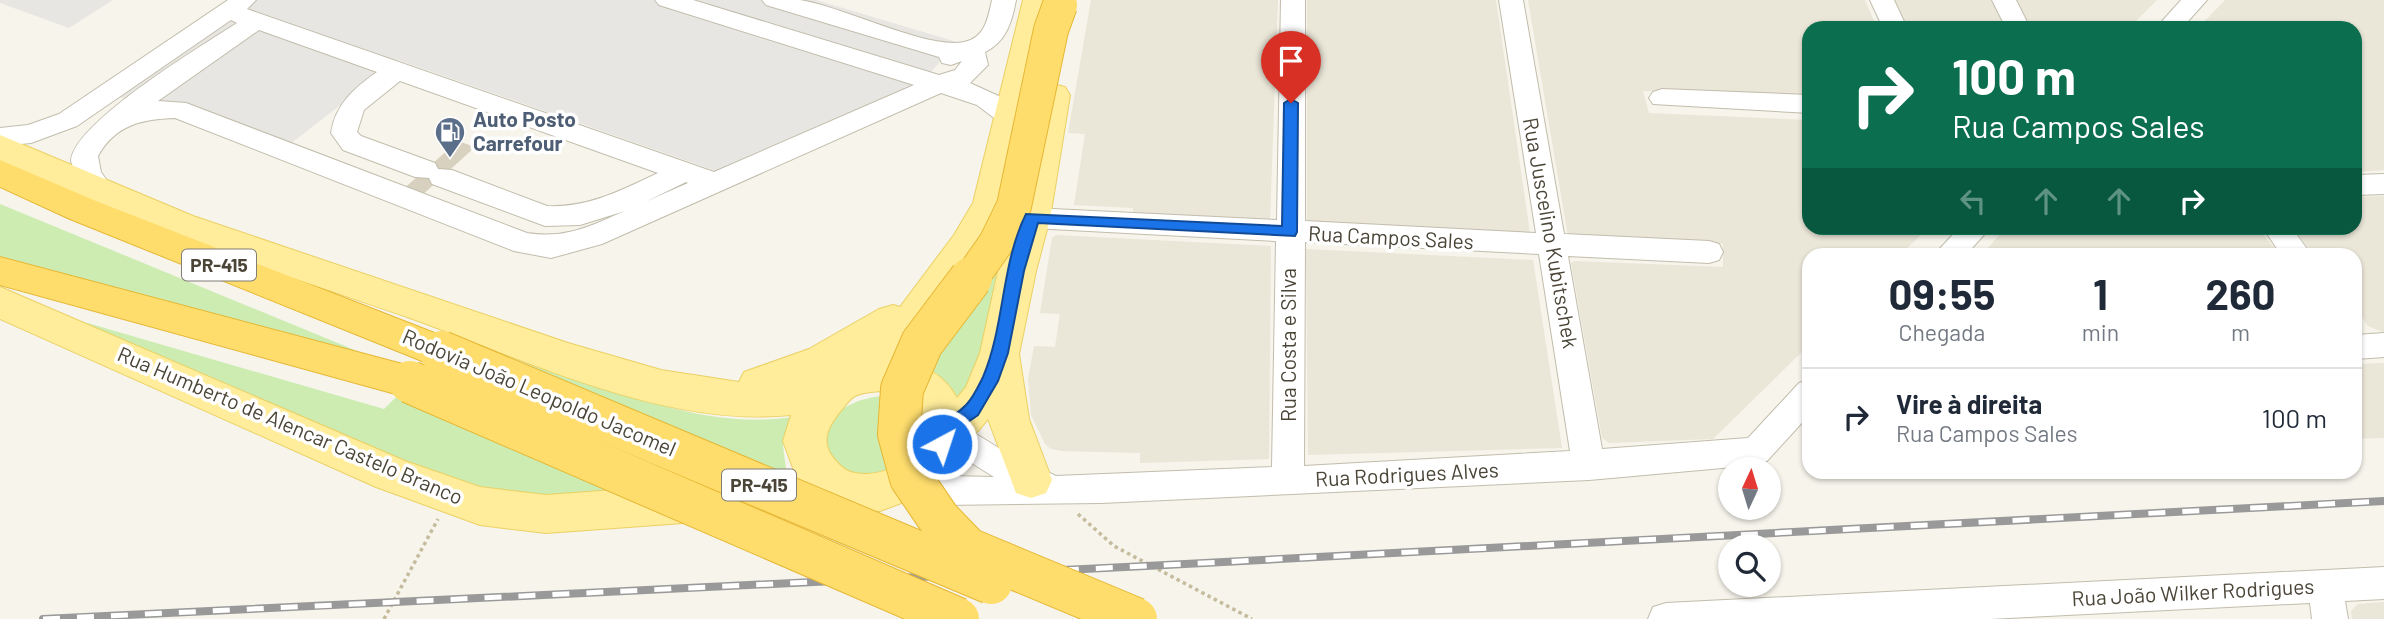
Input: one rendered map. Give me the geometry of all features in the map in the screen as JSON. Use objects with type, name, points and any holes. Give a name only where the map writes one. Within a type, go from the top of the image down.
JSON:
[{"type":"highway","points":[[1057,1],[1010,217],[995,247],[923,341],[911,362],[903,385],[897,427],[907,472],[922,499],[967,549],[1136,619]]},
{"type":"highway","name":"Rodovia João Leopoldo Jacomel","points":[[0,172],[83,210],[441,352],[1077,619]]},
{"type":"highway","name":"Rodovia João Leopoldo Jacomel","points":[[0,271],[410,382],[958,619]]},
{"type":"main road","points":[[0,147],[102,194],[207,233],[640,381],[701,395],[776,399],[795,398],[844,383],[886,374],[914,379],[936,395],[942,406],[944,430],[938,451],[924,470],[911,480],[875,493],[840,489],[824,481],[812,468],[806,453],[810,418],[821,399],[844,383],[879,356],[907,326],[967,245],[991,202],[1011,118],[1057,1]]},
{"type":"main road","points":[[944,430],[963,419],[982,397],[1000,353],[1017,271],[1032,218],[1057,1]]},
{"type":"main road","points":[[701,395],[757,384],[800,370],[864,339],[935,288]]},
{"type":"main road","name":"Rua Humberto de Alencar Castelo Branco","points":[[0,302],[379,468],[450,497],[499,510],[546,514],[840,489]]},
{"type":"main road","points":[[1000,353],[1008,419],[1048,487]]},
{"type":"street","points":[[119,118],[152,110],[177,109],[524,243],[543,247],[585,240],[939,84],[964,76],[974,68],[974,55],[960,50],[933,48],[774,0]]},
{"type":"street","points":[[960,50],[978,46],[992,37],[997,29],[1004,0]]},
{"type":"street","name":"Rua Costa e Silva","points":[[1288,481],[1293,0]]},
{"type":"street","name":"Rua Juscelino Kubitschek","points":[[1511,0],[1589,466]]},
{"type":"street","points":[[1882,0],[1892,21]]},
{"type":"street","points":[[2004,0],[2014,21]]},
{"type":"street","points":[[2175,21],[2195,0]]},
{"type":"street","points":[[684,2],[986,97],[1011,118]]},
{"type":"street","points":[[244,8],[341,51],[714,182]]},
{"type":"street","points":[[102,194],[87,172],[85,156],[91,142],[244,8]]},
{"type":"street","points":[[0,138],[31,134],[68,120],[244,8]]},
{"type":"street","points":[[397,71],[358,101],[344,122],[344,132],[352,143],[545,216],[557,218],[587,214],[684,172]]},
{"type":"street","points":[[1662,98],[1802,104]]},
{"type":"street","points":[[2362,185],[2384,184]]},
{"type":"street","name":"Rua Campos Sales","points":[[1032,218],[1709,253]]},
{"type":"street","points":[[1955,248],[1969,235]]},
{"type":"street","name":"Rua Rodrigues Alves","points":[[893,488],[1007,493],[1048,487],[1288,481],[1589,466],[1756,451],[1802,401]]},
{"type":"street","points":[[944,430],[984,456],[1048,487]]},
{"type":"street","name":"Rua João Wilker Rodrigues","points":[[1666,619],[2328,603],[2384,583]]},
{"type":"path","points":[[1048,487],[1114,546],[1252,619]]},
{"type":"path","points":[[384,619],[450,497]]},
{"type":"shaded area","points":[[0,0],[113,0],[69,28],[0,3]]},
{"type":"shaded area","points":[[229,0],[816,0],[957,42],[919,86],[722,173],[398,60],[275,156],[99,89]]},
{"type":"shaded area","points":[[1091,0],[1278,0],[1270,221],[1133,213],[1133,208],[1074,205],[1085,134],[1068,133]]},
{"type":"shaded area","points":[[1307,0],[1496,0],[1530,233],[1307,224]]},
{"type":"shaded area","points":[[1528,0],[1865,0],[1874,21],[1802,21],[1802,96],[1643,91],[1649,113],[1802,120],[1802,235],[1921,235],[1907,248],[1802,248],[1802,352],[1713,439],[1609,443],[1602,438],[1571,263],[1723,267],[1723,244],[1706,241],[1568,236]]},
{"type":"shaded area","points":[[1894,0],[2157,0],[2136,21],[1904,21]]},
{"type":"shaded area","points":[[2225,0],[2384,0],[2384,170],[2362,172],[2362,21],[2205,21]]},
{"type":"shaded area","points":[[2384,196],[2384,332],[2368,326],[2362,318],[2362,248],[2309,248],[2298,235],[2362,235],[2362,197]]},
{"type":"shaded area","points":[[1056,235],[1271,246],[1269,459],[1140,463],[1140,453],[1062,451],[1051,449],[1045,444],[1031,415],[1028,379],[1034,346],[1055,347],[1060,314],[1040,313],[1052,238]]},
{"type":"shaded area","points":[[1999,235],[2264,235],[2274,248],[1988,248]]},
{"type":"shaded area","points":[[1306,249],[1533,260],[1562,448],[1308,455]]},
{"type":"shaded area","points":[[2384,363],[2384,438],[2362,439],[2362,364]]},
{"type":"shaded area","points":[[2384,602],[2384,619],[2352,619],[2351,611],[2358,604]]},
{"type":"green space","points":[[0,204],[374,358],[0,256]]},
{"type":"green space","points":[[1010,235],[973,394],[955,396],[942,378],[933,371],[953,319]]},
{"type":"green space","points":[[46,311],[384,409],[454,340],[686,411],[739,419],[793,417],[783,446],[787,476],[554,498],[464,487]]},
{"type":"green space","points":[[882,396],[914,411],[923,421],[925,429],[901,471],[847,477],[824,452],[826,429],[842,409]]},
{"type":"building","name":"Auto Posto Carrefour","points":[[458,141],[475,147],[419,198],[401,191]]},
{"type":"railway","points":[[43,619],[1146,566],[2384,501]]},
{"type":"place","name":"Auto Posto Carrefour","points":[[450,159]]},
{"type":"route","points":[[942,444],[944,430],[972,410],[990,381],[1000,353],[1017,271],[1032,218],[1289,232],[1291,103]]}]
